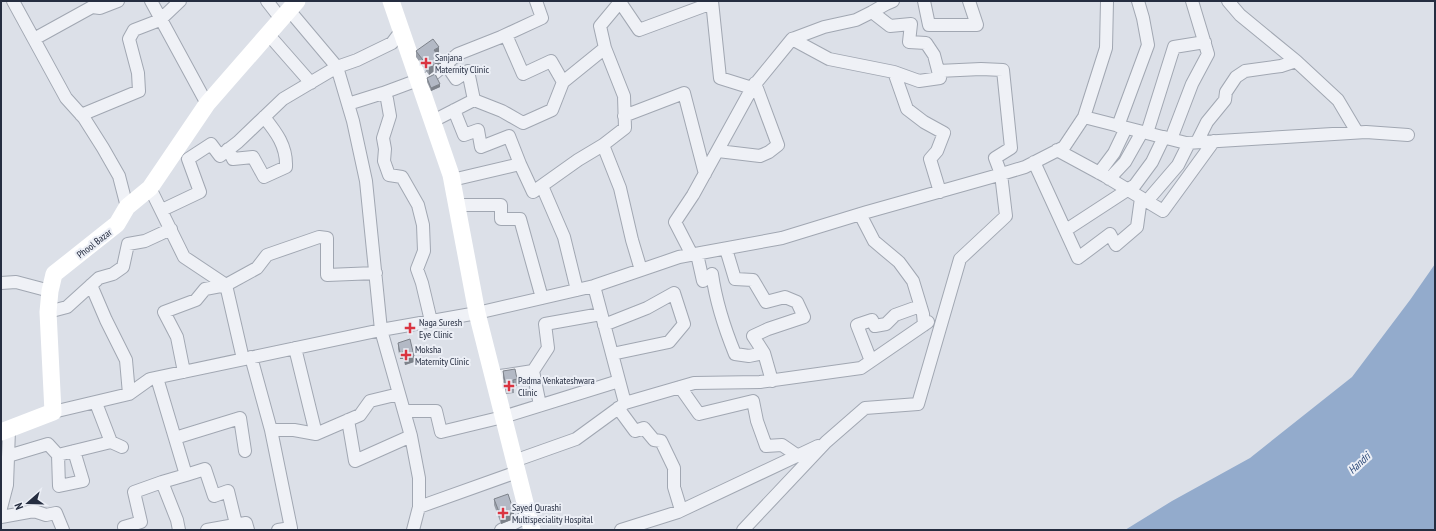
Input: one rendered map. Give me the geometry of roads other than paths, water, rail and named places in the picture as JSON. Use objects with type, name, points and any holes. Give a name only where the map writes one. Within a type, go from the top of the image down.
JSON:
[{"type":"street","points":[[13,1],[66,98],[81,115],[104,148],[119,176],[127,207]]},
{"type":"street","points":[[34,39],[92,7],[100,8],[118,1]]},
{"type":"street","points":[[150,1],[207,104]]},
{"type":"street","points":[[81,115],[139,91],[138,73],[129,39],[134,30],[160,20],[180,1]]},
{"type":"street","points":[[267,1],[289,10],[337,67],[353,121],[366,181],[381,330],[411,436],[419,478],[419,507],[413,530]]},
{"type":"street","points":[[391,1],[452,180],[477,313],[530,523],[501,530]]},
{"type":"street","points":[[348,104],[419,82],[458,54],[506,35],[542,18],[536,1]]},
{"type":"street","points":[[764,353],[749,356],[735,354],[722,321],[715,296],[712,274],[703,281],[694,255],[675,222],[705,174],[753,86],[792,39],[824,28],[856,20],[893,1]]},
{"type":"street","points":[[924,1],[929,25],[977,25],[969,1]]},
{"type":"street","points":[[1,508],[8,456],[5,431],[54,412],[129,394],[150,379],[381,330],[477,313],[594,286],[679,258],[782,238],[1024,167],[1064,147],[1084,117],[1106,48],[1109,1]]},
{"type":"street","points":[[1104,176],[1114,153],[1148,45],[1138,1]]},
{"type":"street","points":[[1066,230],[1135,184],[1168,138],[1192,84],[1208,54],[1192,1]]},
{"type":"street","points":[[1228,1],[1240,15],[1296,61],[1338,100],[1357,132]]},
{"type":"street","points":[[454,110],[464,135],[478,130],[481,147],[509,136],[520,164],[534,192],[578,160],[604,145],[625,128],[624,96],[605,48],[600,26],[620,2],[639,30],[712,2],[720,78],[753,86]]},
{"type":"street","name":"Phool Bazar","points":[[54,412],[48,312],[50,291],[54,274],[117,224],[127,207],[150,188],[207,104],[289,10]]},
{"type":"street","points":[[792,39],[829,59],[894,72],[918,81],[940,78],[934,55],[926,43],[909,42],[911,24],[890,26],[872,12]]},
{"type":"street","points":[[162,210],[200,192],[188,158],[211,144],[220,156],[238,142],[283,99],[337,67],[357,60],[392,43],[401,31]]},
{"type":"street","points":[[268,34],[311,83]]},
{"type":"street","points":[[506,35],[523,74],[551,61],[563,82]]},
{"type":"street","points":[[1104,176],[1124,162],[1144,132],[1174,47],[1205,42]]},
{"type":"street","points":[[432,121],[474,100],[502,111],[523,123],[552,110],[563,82],[605,48]]},
{"type":"street","points":[[1034,162],[1078,258],[1110,234],[1116,245],[1137,226],[1144,200],[1178,165],[1207,122],[1225,100],[1226,92],[1236,77],[1245,71],[1281,66],[1296,61]]},
{"type":"street","points":[[446,64],[456,79],[468,71],[474,100]]},
{"type":"street","points":[[743,530],[826,442],[864,408],[918,404],[960,259],[1006,216],[1001,174],[995,158],[1011,148],[1004,70],[981,69],[938,71]]},
{"type":"street","points":[[894,72],[907,109],[924,122],[944,133],[937,151],[930,159],[940,192]]},
{"type":"street","points":[[718,150],[760,156],[769,152],[778,145],[753,86]]},
{"type":"street","points":[[383,92],[387,99],[390,116],[383,138],[385,149],[384,161],[389,175],[402,177],[418,205],[423,225],[424,251],[417,269],[431,321]]},
{"type":"street","points":[[624,116],[684,93],[705,174]]},
{"type":"street","points":[[228,149],[233,159],[253,157],[264,177],[286,167],[287,156],[278,134],[264,117]]},
{"type":"street","points":[[1084,117],[1168,138],[1193,142],[1357,132],[1408,134]]},
{"type":"street","points":[[1057,150],[1163,211],[1214,141]]},
{"type":"street","points":[[604,145],[620,188],[632,240],[641,270]]},
{"type":"street","points":[[452,180],[520,164]]},
{"type":"street","points":[[542,186],[564,237],[577,290]]},
{"type":"street","points":[[150,188],[184,257],[226,285],[247,358],[271,430],[291,529],[278,530]]},
{"type":"street","points":[[457,205],[501,205],[501,219],[520,219],[542,298]]},
{"type":"street","points":[[419,507],[576,439],[621,406],[680,387],[694,383],[772,381],[861,368],[926,324],[913,281],[899,262],[874,241],[860,214]]},
{"type":"street","points":[[48,312],[67,307],[99,278],[112,274],[123,267],[128,244],[145,241],[171,229]]},
{"type":"street","points":[[184,372],[176,337],[164,312],[196,300],[205,289],[226,285],[257,268],[267,255],[319,237],[327,238],[327,275],[376,273]]},
{"type":"street","points":[[726,249],[735,279],[753,280],[766,302],[785,297],[797,302],[804,317],[768,329],[753,336],[764,353],[772,381]]},
{"type":"street","points":[[1,283],[16,282],[50,291]]},
{"type":"street","points":[[91,285],[106,320],[126,360],[129,394]]},
{"type":"street","points":[[594,286],[619,381],[621,406],[635,431],[644,428],[654,440],[661,441],[674,468],[674,487],[681,510]]},
{"type":"street","points":[[540,405],[533,371],[548,348],[545,324],[603,319],[648,308],[674,293],[684,324],[669,342],[612,354]]},
{"type":"street","points":[[871,361],[857,325],[872,320],[874,326],[886,324],[896,315],[920,306]]},
{"type":"street","points":[[295,348],[316,434]]},
{"type":"street","points":[[493,377],[533,371]]},
{"type":"street","points":[[157,378],[186,475]]},
{"type":"street","points":[[404,411],[436,411],[441,432],[503,417],[619,381]]},
{"type":"street","points":[[680,387],[699,414],[753,401],[757,421],[766,446],[782,445],[798,456]]},
{"type":"street","points":[[271,430],[294,430],[316,434],[360,414],[370,401],[399,394]]},
{"type":"street","points":[[96,403],[111,442]]},
{"type":"street","points":[[175,438],[240,418],[246,451]]},
{"type":"street","points":[[348,420],[355,460],[411,436]]},
{"type":"street","points":[[58,455],[111,442],[122,447]]},
{"type":"street","points":[[620,530],[681,510],[826,442]]},
{"type":"street","points":[[8,456],[48,444],[58,455],[59,486],[82,481],[74,451]]},
{"type":"street","points":[[125,530],[124,527],[142,522],[134,492],[204,469],[214,496],[228,491],[236,524]]},
{"type":"street","points":[[162,482],[177,520],[179,530]]},
{"type":"street","points":[[1,517],[34,511],[46,515],[56,513],[63,530]]},
{"type":"street","points":[[207,530],[246,522],[248,530]]},
{"type":"water","name":"Handri","points":[[1435,264],[1435,528],[1433,530],[1125,530],[1172,501],[1250,458],[1352,377]]},
{"type":"place","name":"Sanjana Maternity Clinic","points":[[426,63]]},
{"type":"place","name":"Naga Suresh Eye Clinic","points":[[410,328]]},
{"type":"place","name":"Moksha Maternity Clinic","points":[[406,355]]},
{"type":"place","name":"Padma Venkateshwara Clinic","points":[[509,386]]},
{"type":"place","name":"Sayed Qurashi Multispeciality Hospital","points":[[503,513]]}]
